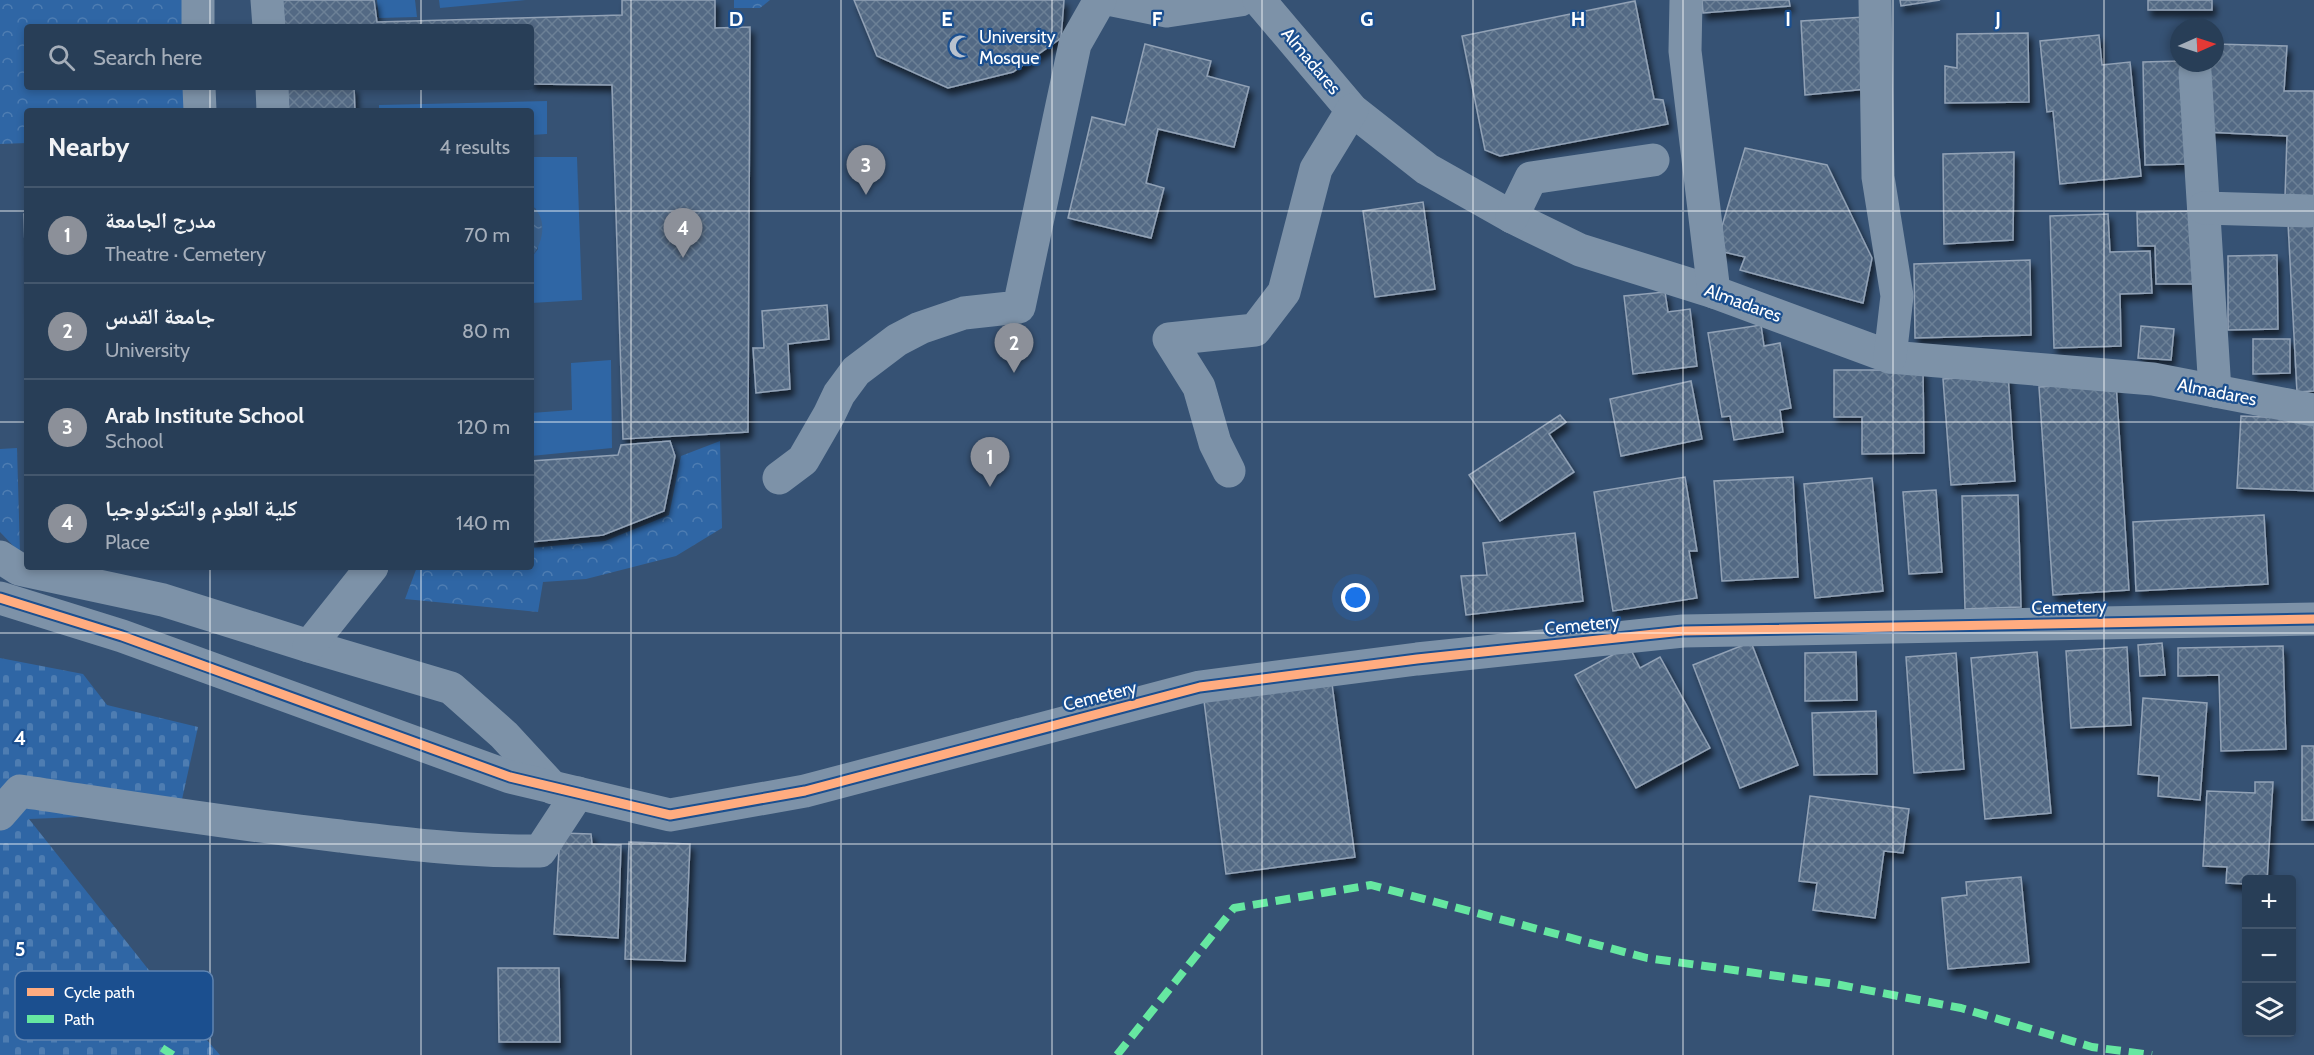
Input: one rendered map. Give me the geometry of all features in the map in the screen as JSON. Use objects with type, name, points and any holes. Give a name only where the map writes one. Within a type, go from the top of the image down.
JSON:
[{"type":"street","points":[[198,0],[198,24]]},
{"type":"street","points":[[267,0],[269,24]]},
{"type":"street","points":[[779,478],[803,460],[830,415],[839,394],[856,371],[897,340],[939,320],[964,314],[1019,307],[1075,44],[1100,0]]},
{"type":"street","points":[[1113,0],[1167,11],[1240,0]]},
{"type":"street","name":"Almadares","points":[[1259,0],[1352,110],[1427,169],[1512,217],[1580,250],[1714,292],[1890,357],[2153,380],[2314,410]]},
{"type":"street","points":[[1686,0],[1685,51],[1714,292]]},
{"type":"street","points":[[1875,0],[1878,177],[1897,296],[1890,357]]},
{"type":"street","points":[[2195,72],[2215,391]]},
{"type":"street","points":[[200,90],[200,108]]},
{"type":"street","points":[[272,90],[273,108]]},
{"type":"street","points":[[1229,471],[1215,443],[1199,387],[1169,339],[1256,330],[1284,292],[1316,169],[1352,110]]},
{"type":"street","points":[[1512,217],[1531,178],[1653,160]]},
{"type":"street","points":[[2204,208],[2309,211]]},
{"type":"street","points":[[0,557],[19,569],[163,600],[451,688],[565,791],[540,851],[487,851],[396,843],[257,826],[20,791],[0,814]]},
{"type":"street","points":[[309,646],[370,570]]},
{"type":"street","name":"Cemetery","points":[[0,598],[122,636],[510,777],[670,815],[805,791],[1200,687],[1417,658],[1683,631],[2314,619]]},
{"type":"green space","points":[[0,0],[190,0],[190,24],[24,24],[24,90],[191,90],[191,108],[24,108],[24,143],[0,144]]},
{"type":"green space","points":[[377,0],[415,0],[417,17],[379,18]]},
{"type":"green space","points":[[439,0],[526,0],[440,8]]},
{"type":"green space","points":[[734,0],[770,0],[760,8],[734,8]]},
{"type":"green space","points":[[547,101],[547,134],[534,135],[534,108],[379,108],[379,105]]},
{"type":"green space","points":[[534,157],[577,157],[582,300],[534,303],[534,254],[538,249],[536,209],[534,207]]},
{"type":"green space","points":[[611,360],[612,448],[534,456],[534,413],[572,410],[571,363]]},
{"type":"green space","points":[[720,441],[722,528],[676,556],[586,579],[543,582],[538,612],[405,599],[416,570],[534,570],[534,548],[605,541],[669,515],[681,456]]},
{"type":"green space","points":[[17,448],[20,553],[0,532],[0,449]]},
{"type":"green space","points":[[0,658],[83,674],[107,705],[198,727],[179,813],[29,819],[150,971],[15,971],[15,1040],[207,1040],[220,1055],[0,1055]]},
{"type":"water","points":[[534,208],[542,224],[539,246],[535,252]]},
{"type":"building","points":[[276,0],[374,0],[377,22],[622,15],[622,0],[715,0],[715,28],[750,27],[748,432],[623,439],[612,85],[534,84],[534,24],[277,24]]},
{"type":"building","name":"University Mosque","points":[[854,0],[1064,0],[1061,38],[1013,72],[948,88],[877,56]]},
{"type":"building","points":[[1702,0],[1789,0],[1790,6],[1703,13]]},
{"type":"building","points":[[1900,0],[1940,0],[1901,6]]},
{"type":"building","points":[[2148,0],[2212,0],[2212,10],[2148,10]]},
{"type":"building","points":[[1635,1],[1654,99],[1663,100],[1668,124],[1500,156],[1485,150],[1462,36]]},
{"type":"building","points":[[1864,17],[1867,89],[1805,95],[1801,21]]},
{"type":"building","points":[[2028,33],[2029,102],[1945,103],[1945,66],[1957,68],[1957,34]]},
{"type":"building","points":[[2099,35],[2102,65],[2130,62],[2141,176],[2060,184],[2053,111],[2047,112],[2040,41]]},
{"type":"building","points":[[1145,44],[1211,61],[1207,76],[1249,87],[1234,147],[1158,129],[1146,183],[1164,188],[1151,238],[1068,218],[1092,117],[1125,125]]},
{"type":"building","points":[[2224,44],[2287,46],[2284,91],[2314,91],[2314,198],[2285,197],[2287,136],[2205,132],[2207,72],[2224,72]]},
{"type":"building","points":[[2170,61],[2170,72],[2186,72],[2187,164],[2145,165],[2143,62]]},
{"type":"building","points":[[281,90],[354,90],[355,108],[282,108]]},
{"type":"building","points":[[1745,148],[1827,165],[1872,258],[1863,303],[1740,270],[1745,257],[1715,250]]},
{"type":"building","points":[[2014,152],[2013,240],[1944,244],[1943,154]]},
{"type":"building","points":[[1423,202],[1435,289],[1375,297],[1363,211]]},
{"type":"building","points":[[2193,211],[2194,284],[2156,284],[2155,246],[2138,246],[2137,212]]},
{"type":"building","points":[[2108,214],[2110,252],[2150,251],[2152,293],[2120,294],[2121,346],[2054,348],[2050,216]]},
{"type":"building","points":[[2314,221],[2314,391],[2297,392],[2288,223]]},
{"type":"building","points":[[2277,255],[2278,329],[2228,330],[2228,256]]},
{"type":"building","points":[[2030,260],[2031,335],[1915,338],[1914,264]]},
{"type":"building","points":[[1665,292],[1668,312],[1690,309],[1697,366],[1633,374],[1624,296]]},
{"type":"building","points":[[827,305],[829,339],[788,344],[790,389],[756,393],[753,348],[764,348],[762,311]]},
{"type":"building","points":[[1761,325],[1764,346],[1780,343],[1791,408],[1780,410],[1783,432],[1734,440],[1730,416],[1722,417],[1708,333]]},
{"type":"building","points":[[2141,326],[2174,329],[2171,360],[2138,358]]},
{"type":"building","points":[[2253,339],[2290,339],[2290,373],[2253,374]]},
{"type":"building","points":[[1834,370],[1923,370],[1924,453],[1862,454],[1862,417],[1834,417]]},
{"type":"building","points":[[2008,374],[2015,481],[1951,485],[1943,379]]},
{"type":"building","points":[[1691,381],[1702,439],[1621,456],[1610,399]]},
{"type":"building","points":[[2116,382],[2129,590],[2053,595],[2039,387]]},
{"type":"building","points":[[1560,415],[1566,422],[1549,434],[1574,472],[1500,521],[1469,475]]},
{"type":"building","points":[[2241,416],[2314,419],[2314,491],[2237,488]]},
{"type":"building","points":[[670,441],[675,456],[664,511],[603,535],[534,542],[534,461],[618,455],[621,445]]},
{"type":"building","points":[[1685,477],[1697,551],[1689,551],[1697,598],[1613,611],[1594,492]]},
{"type":"building","points":[[1793,477],[1798,577],[1722,581],[1714,481]]},
{"type":"building","points":[[1872,478],[1883,591],[1815,598],[1804,484]]},
{"type":"building","points":[[1936,490],[1942,572],[1909,574],[1903,492]]},
{"type":"building","points":[[2018,495],[2021,607],[1965,609],[1962,496]]},
{"type":"building","points":[[2264,515],[2268,584],[2136,591],[2133,522]]},
{"type":"building","points":[[1575,533],[1583,601],[1466,615],[1461,576],[1487,575],[1483,543]]},
{"type":"building","points":[[1751,642],[1798,765],[1740,788],[1693,665]]},
{"type":"building","points":[[2162,643],[2165,675],[2140,676],[2138,645]]},
{"type":"building","points":[[1629,646],[1640,668],[1660,657],[1710,748],[1636,788],[1575,675]]},
{"type":"building","points":[[2283,646],[2286,749],[2221,751],[2219,675],[2178,676],[2178,648]]},
{"type":"building","points":[[2127,647],[2131,725],[2071,728],[2066,651]]},
{"type":"building","points":[[1856,652],[1857,700],[1805,701],[1805,653]]},
{"type":"building","points":[[2037,652],[2051,813],[1985,819],[1971,658]]},
{"type":"building","points":[[1956,653],[1964,769],[1914,773],[1906,657]]},
{"type":"building","points":[[1332,684],[1355,857],[1226,874],[1204,701]]},
{"type":"building","points":[[2143,698],[2207,703],[2200,800],[2158,796],[2159,776],[2138,774]]},
{"type":"building","points":[[1876,711],[1877,774],[1814,775],[1812,713]]},
{"type":"building","points":[[2302,746],[2314,746],[2314,820],[2302,820]]},
{"type":"building","points":[[2255,782],[2273,782],[2267,875],[2242,875],[2242,884],[2226,883],[2227,867],[2203,866],[2207,791],[2255,793]]},
{"type":"building","points":[[1810,796],[1909,809],[1903,853],[1884,851],[1875,918],[1813,910],[1817,883],[1799,881]]},
{"type":"building","points":[[560,833],[591,834],[592,844],[621,845],[618,938],[554,934]]},
{"type":"building","points":[[629,842],[690,844],[685,961],[625,959]]},
{"type":"building","points":[[2021,877],[2029,962],[1948,969],[1942,898],[1967,895],[1966,882]]},
{"type":"building","points":[[498,968],[559,968],[560,1042],[499,1042]]},
{"type":"marked path","points":[[1117,1055],[1234,908],[1371,885],[1647,958],[1835,984],[1961,1008],[2092,1047],[2152,1055]]},
{"type":"marked path","points":[[162,1048],[173,1055]]},
{"type":"cycle path","points":[[0,598],[122,636],[510,777],[670,815],[805,791],[1200,687],[1417,659],[1683,631],[2314,619]]},
{"type":"place","name":"University Mosque","points":[[961,47]]},
{"type":"place","name":"Arab Institute School","points":[[866,195]]},
{"type":"place","name":"كلية العلوم والتكنولوجيا","points":[[683,258]]},
{"type":"place","name":"جامعة القدس","points":[[1014,373]]},
{"type":"place","name":"مدرج الجامعة","points":[[990,487]]}]
